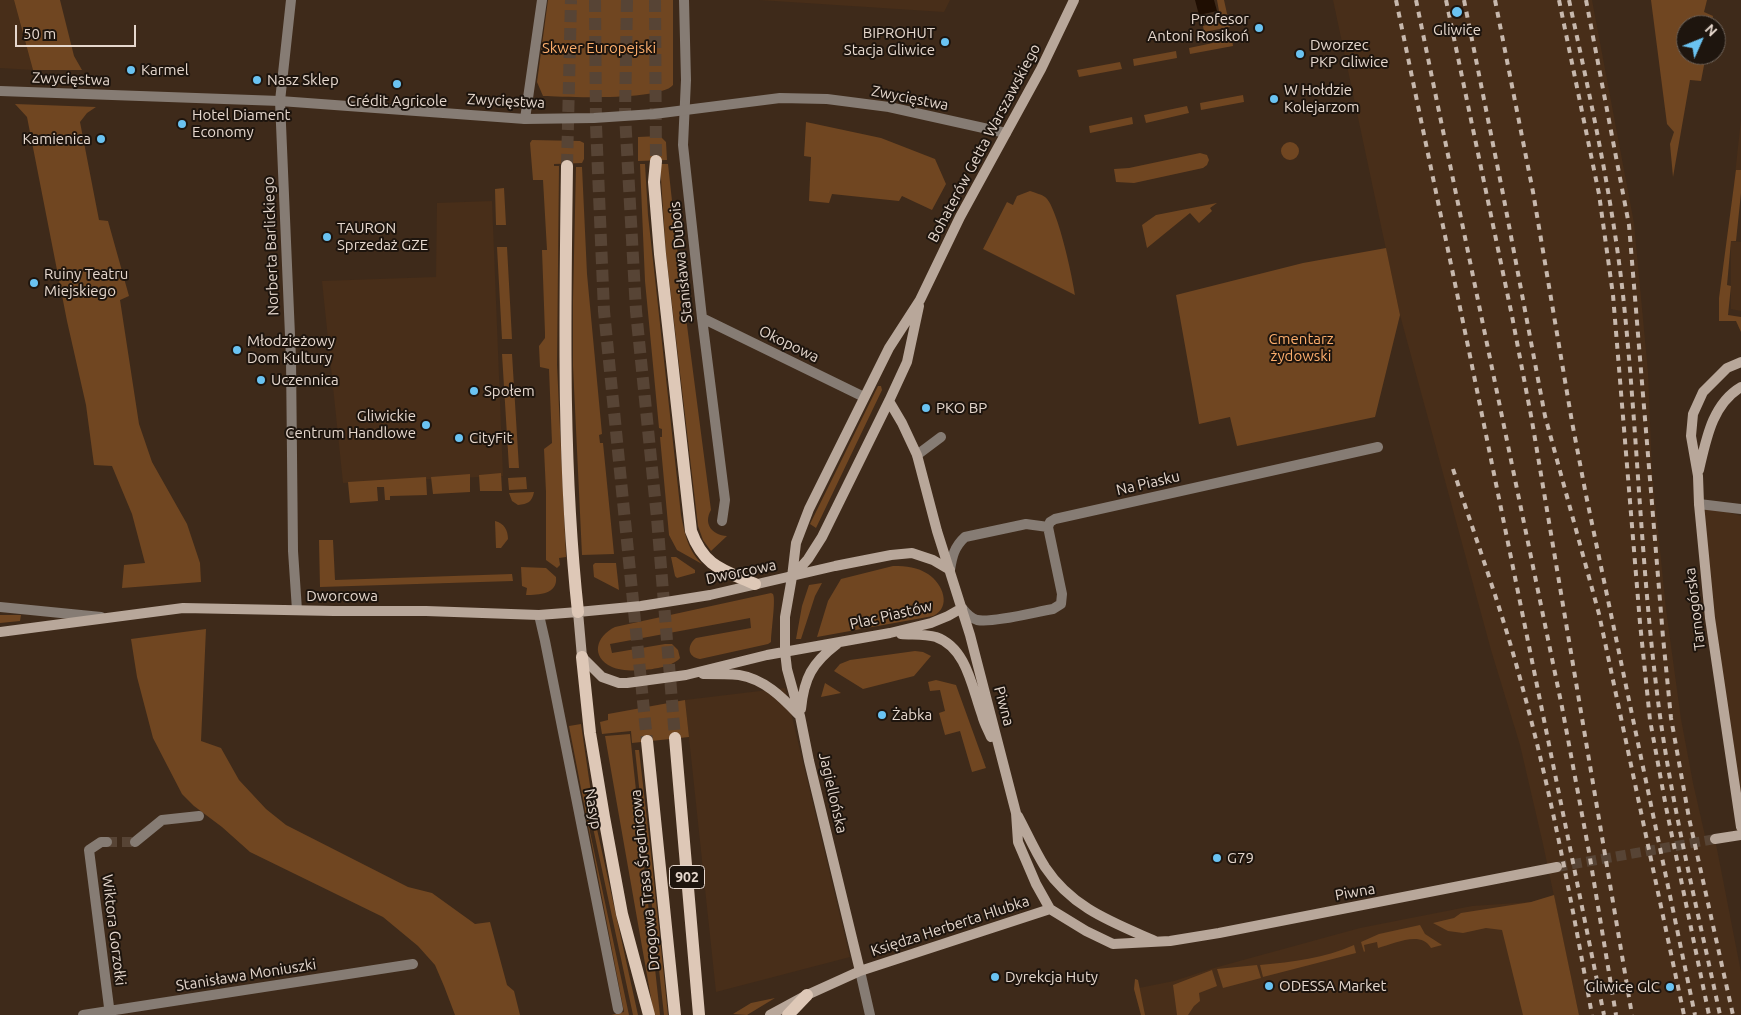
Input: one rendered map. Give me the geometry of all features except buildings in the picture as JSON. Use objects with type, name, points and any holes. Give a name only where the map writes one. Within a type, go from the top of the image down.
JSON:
[{"type":"main road","name":"Bohaterów Getta Warszawskiego","points":[[792,577],[800,529],[864,397],[889,348],[920,300],[960,217],[1041,69],[1074,0]]},
{"type":"main road","points":[[656,161],[654,182],[660,254],[691,532],[697,547],[710,562],[755,584]]},
{"type":"main road","points":[[567,166],[565,356],[573,559],[582,657],[590,733],[622,914],[649,1015]]},
{"type":"main road","name":"Bohaterów Getta Warszawskiego","points":[[792,577],[808,559],[822,538],[889,401],[907,362],[920,300]]},
{"type":"main road","name":"Tarnogórska","points":[[1741,362],[1727,368],[1703,392],[1693,414],[1692,436],[1698,476],[1710,618],[1741,827]]},
{"type":"main road","name":"Tarnogórska","points":[[1698,476],[1706,440],[1714,418],[1726,400],[1741,387]]},
{"type":"main road","points":[[889,401],[902,422],[917,455],[937,531],[962,608]]},
{"type":"main road","points":[[792,577],[891,555],[912,553],[933,560],[950,570]]},
{"type":"main road","name":"Dworcowa","points":[[0,632],[182,608],[426,611],[539,615],[640,606],[710,595],[792,577]]},
{"type":"main road","name":"Jagiellońska","points":[[792,577],[785,617],[787,669],[800,716],[809,761],[860,971]]},
{"type":"main road","name":"Plac Piastów","points":[[785,652],[890,633],[931,623],[962,608]]},
{"type":"main road","name":"Piwna","points":[[962,608],[1016,813],[1018,842],[1036,884],[1050,909],[1086,931],[1114,944],[1158,942],[1219,933],[1557,867]]},
{"type":"main road","points":[[890,633],[935,637],[950,645],[960,656],[968,674],[982,718],[1001,758]]},
{"type":"main road","points":[[800,716],[803,693],[811,669],[819,659],[840,642]]},
{"type":"main road","points":[[582,657],[602,678],[619,683],[627,683],[692,674],[785,652]]},
{"type":"main road","points":[[692,674],[740,676],[761,683],[777,693],[800,716]]},
{"type":"main road","name":"902","points":[[675,738],[699,1015]]},
{"type":"main road","name":"Drogowa Trasa Średnicowa","points":[[647,741],[676,1015]]},
{"type":"main road","name":"Piwna","points":[[1016,813],[1045,867],[1075,901],[1096,914],[1158,942]]},
{"type":"main road","points":[[1715,839],[1741,834]]},
{"type":"main road","name":"Księdza Herberta Hlubka","points":[[770,1015],[806,995],[860,971],[1050,909]]},
{"type":"main road","points":[[788,1015],[806,995]]},
{"type":"street","name":"Norberta Barlickiego","points":[[291,0],[280,101],[291,359],[292,551],[297,610]]},
{"type":"street","points":[[525,119],[542,0]]},
{"type":"street","name":"Stanisława Dubois","points":[[684,0],[686,80],[683,145],[725,500],[722,520]]},
{"type":"street","name":"Zwycięstwa","points":[[0,91],[280,101],[525,119],[594,118],[654,114],[780,98],[827,99],[889,107],[1006,133]]},
{"type":"street","name":"Okopowa","points":[[702,318],[864,397]]},
{"type":"street","points":[[917,455],[941,437]]},
{"type":"street","name":"Na Piasku","points":[[1048,527],[1050,522],[1055,519],[1378,446]]},
{"type":"street","points":[[1699,504],[1741,508]]},
{"type":"street","points":[[950,570],[954,551],[958,543],[965,537],[1026,524],[1048,527],[1062,594],[1061,604],[1052,609],[990,620],[972,618],[962,608]]},
{"type":"street","name":"Dworcowa","points":[[0,607],[107,617]]},
{"type":"street","name":"Nasyp","points":[[539,615],[618,1009]]},
{"type":"street","points":[[135,842],[162,820],[199,816]]},
{"type":"street","name":"Wiktora Gorzołki","points":[[107,842],[102,842],[89,850],[110,1013]]},
{"type":"street","name":"Stanisława Moniuszki","points":[[83,1015],[110,1013],[413,964]]},
{"type":"street","name":"Jagiellońska","points":[[860,971],[870,1015]]},
{"type":"shaded area","points":[[0,0],[14,0],[33,70],[0,68]]},
{"type":"shaded area","points":[[759,0],[950,0],[944,12]]},
{"type":"shaded area","points":[[1195,0],[1214,0],[1217,11],[1199,15]]},
{"type":"shaded area","points":[[1333,0],[1592,0],[1634,223],[1648,372],[1652,471],[1666,609],[1681,719],[1706,840],[1715,839],[1741,972],[1741,1015],[1579,1015],[1520,745],[1491,650],[1400,315]]},
{"type":"shaded area","points":[[1741,119],[1741,185],[1734,184]]},
{"type":"shaded area","points":[[492,201],[503,476],[343,483],[322,281],[436,277],[437,203]]},
{"type":"shaded area","points":[[1731,241],[1741,242],[1741,311],[1731,309]]},
{"type":"shaded area","points":[[1699,504],[1741,516],[1741,827]]},
{"type":"shaded area","points":[[785,688],[850,957],[716,992],[685,700]]},
{"type":"shaded area","points":[[1531,902],[1557,1015],[1141,1015],[1134,989],[1174,981],[1214,968],[1360,928],[1472,906]]},
{"type":"green space","points":[[14,0],[60,0],[74,56],[82,70],[33,70]]},
{"type":"green space","name":"Skwer Europejski","points":[[548,0],[673,0],[673,85],[665,90],[632,96],[543,96],[537,82]]},
{"type":"green space","points":[[1217,0],[1224,0],[1230,27],[1204,32],[1203,26],[1221,22]]},
{"type":"green space","points":[[1651,0],[1707,0],[1704,12],[1711,15],[1676,15],[1676,65],[1704,65],[1701,81],[1690,80],[1673,177],[1670,144],[1674,132],[1667,124]]},
{"type":"green space","points":[[1232,39],[1233,46],[1190,54],[1189,48]]},
{"type":"green space","points":[[1176,51],[1177,58],[1134,66],[1133,59]]},
{"type":"green space","points":[[1120,62],[1122,69],[1079,77],[1077,70]]},
{"type":"green space","points":[[1243,95],[1244,102],[1201,110],[1200,103]]},
{"type":"green space","points":[[15,104],[96,107],[87,113],[80,122],[99,220],[108,221],[129,296],[120,300],[139,424],[152,462],[187,524],[200,563],[201,582],[122,588],[124,565],[145,563],[132,514],[112,466],[94,465],[86,405],[67,321],[27,117]]},
{"type":"green space","points":[[1187,106],[1189,113],[1146,123],[1144,115]]},
{"type":"green space","points":[[1132,117],[1133,124],[1090,133],[1089,126]]},
{"type":"green space","points":[[806,122],[881,138],[935,159],[946,184],[932,210],[902,196],[899,201],[832,194],[829,203],[809,201],[811,157],[804,156]]},
{"type":"green space","points":[[660,136],[666,142],[667,160],[638,161],[638,137]]},
{"type":"green space","points":[[532,140],[580,141],[584,143],[584,159],[582,163],[554,164],[554,166],[559,166],[557,365],[566,557],[559,558],[560,565],[557,568],[546,560],[544,449],[552,443],[549,369],[540,367],[539,346],[545,338],[542,250],[547,250],[543,180],[533,180],[530,143]]},
{"type":"green space","points":[[1290,142],[1296,145],[1299,151],[1296,157],[1290,160],[1284,157],[1281,151],[1284,145]]},
{"type":"green space","points":[[1200,153],[1207,155],[1209,160],[1203,168],[1134,183],[1116,182],[1114,169],[1129,168]]},
{"type":"green space","points":[[640,164],[645,164],[648,215],[681,515],[690,548],[702,564],[677,550],[669,535],[660,437],[662,437],[662,429],[659,428],[645,281]]},
{"type":"green space","points":[[660,164],[668,164],[711,510],[708,520],[713,531],[727,536],[711,551],[703,540],[698,526],[666,253]]},
{"type":"green space","points":[[576,167],[582,167],[587,274],[602,434],[599,435],[600,443],[603,443],[614,554],[582,555],[573,366]]},
{"type":"green space","points":[[1736,170],[1741,170],[1741,193],[1736,241],[1731,241],[1727,285],[1731,286],[1728,315],[1741,317],[1741,332],[1736,321],[1719,321],[1719,298]]},
{"type":"green space","points":[[504,188],[506,225],[496,225],[495,189]]},
{"type":"green space","points":[[1030,191],[1045,197],[1050,203],[1064,243],[1075,295],[983,249],[1007,202],[1013,205],[1017,196]]},
{"type":"green space","points":[[1217,203],[1210,208],[1212,211],[1199,223],[1190,213],[1147,248],[1142,225],[1156,215]]},
{"type":"green space","points":[[497,247],[507,247],[512,339],[502,339]]},
{"type":"green space","name":"Cmentarz żydowski","points":[[1386,248],[1400,315],[1375,417],[1237,446],[1230,417],[1199,424],[1176,295],[1303,263]]},
{"type":"green space","points":[[502,354],[512,354],[519,468],[509,468]]},
{"type":"green space","points":[[878,386],[881,386],[882,390],[816,528],[810,524]]},
{"type":"green space","points":[[501,473],[502,491],[480,491],[479,475]]},
{"type":"green space","points":[[470,474],[470,492],[433,494],[431,477]]},
{"type":"green space","points":[[426,477],[427,495],[390,496],[390,500],[385,500],[384,487],[377,487],[378,501],[350,503],[348,482]]},
{"type":"green space","points":[[526,477],[527,489],[509,490],[508,478]]},
{"type":"green space","points":[[534,492],[529,502],[518,505],[512,501],[509,493]]},
{"type":"green space","points":[[495,521],[505,527],[507,533],[508,539],[501,548],[496,548]]},
{"type":"green space","points":[[319,540],[333,540],[335,580],[512,574],[513,581],[320,587]]},
{"type":"green space","points":[[671,557],[676,557],[695,570],[695,573],[677,578]]},
{"type":"green space","points":[[595,563],[616,563],[619,590],[594,577],[593,565]]},
{"type":"green space","points":[[893,566],[916,568],[933,578],[943,595],[944,601],[939,612],[933,616],[817,637],[828,601],[841,579]]},
{"type":"green space","points":[[521,567],[546,568],[556,577],[554,587],[542,594],[526,595],[527,588],[522,586]]},
{"type":"green space","points":[[822,583],[815,596],[801,639],[796,639],[802,606],[809,585]]},
{"type":"green space","points":[[771,593],[774,597],[774,609],[771,642],[768,644],[700,659],[691,653],[691,644],[696,638],[751,628],[750,618],[610,644],[612,653],[672,644],[678,650],[680,658],[675,662],[658,668],[648,670],[619,669],[605,663],[598,652],[603,636],[615,627]]},
{"type":"green space","points":[[0,615],[21,615],[20,621],[0,623]]},
{"type":"green space","points":[[206,629],[201,741],[221,748],[239,780],[266,809],[286,825],[408,887],[432,893],[475,924],[490,922],[507,985],[514,991],[520,1015],[455,1015],[435,965],[418,946],[383,917],[250,852],[182,794],[153,738],[137,677],[131,639]]},
{"type":"green space","points":[[915,651],[931,656],[914,676],[863,689],[834,671],[840,664],[850,660]]},
{"type":"green space","points":[[936,680],[956,685],[986,768],[972,772],[960,731],[945,735],[939,713],[945,711],[940,690],[930,691],[928,682]]},
{"type":"green space","points":[[825,683],[841,693],[821,697]]},
{"type":"green space","points":[[685,700],[689,737],[632,743],[631,731],[602,734],[600,722],[608,720],[608,714]]},
{"type":"green space","points":[[581,724],[595,820],[638,1015],[633,1015],[585,790],[590,832],[629,1015],[611,1015],[624,1012],[569,726]]},
{"type":"green space","points":[[630,734],[660,1015],[654,1015],[605,736]]},
{"type":"green space","points":[[635,750],[639,750],[668,1015],[664,1015]]},
{"type":"green space","points":[[1554,895],[1579,1015],[1523,1015],[1502,930],[1486,928],[1463,933],[1448,931],[1433,923],[1454,918],[1461,913],[1531,902]]},
{"type":"green space","points":[[1420,925],[1425,934],[1442,945],[1431,948],[1427,943],[1414,939],[1399,941],[1378,948],[1377,942],[1364,945],[1364,952],[1361,942],[1379,934]]},
{"type":"green space","points":[[1354,945],[1356,953],[1263,977],[1260,965],[1309,959]]},
{"type":"green space","points":[[1257,965],[1261,978],[1223,988],[1217,969]]},
{"type":"green space","points":[[1212,970],[1217,986],[1199,993],[1200,1001],[1188,1015],[1177,1015],[1173,985]]},
{"type":"green space","points":[[1135,979],[1138,980],[1145,1015],[1141,1015],[1134,989]]},
{"type":"green space","points":[[775,998],[747,1015],[733,1014],[751,1003]]},
{"type":"tunnel","points":[[567,166],[571,0]]},
{"type":"tunnel","points":[[595,0],[596,125],[604,311],[647,741]]},
{"type":"tunnel","points":[[627,0],[625,115],[636,311],[657,518],[675,738]]},
{"type":"tunnel","points":[[655,0],[656,161]]},
{"type":"tunnel","points":[[1557,867],[1715,839]]},
{"type":"tunnel","points":[[107,842],[135,842]]},
{"type":"railway","points":[[1396,0],[1604,1015]]},
{"type":"railway","points":[[1416,0],[1562,707],[1589,852],[1616,1015]]},
{"type":"railway","points":[[1446,0],[1532,421],[1632,1015]]},
{"type":"railway","points":[[1464,0],[1545,416],[1599,614],[1684,1015]]},
{"type":"railway","points":[[1495,0],[1533,192],[1586,495],[1695,1015]]},
{"type":"railway","points":[[1559,0],[1599,194],[1613,295],[1640,623],[1650,720],[1709,1015]]},
{"type":"railway","points":[[1569,0],[1600,146],[1613,220],[1623,295],[1648,611],[1660,716],[1680,829],[1720,1015]]},
{"type":"railway","points":[[1586,0],[1629,225],[1671,718],[1689,818],[1733,1015]]},
{"type":"railway","points":[[1453,469],[1506,628],[1532,723],[1560,848],[1592,1015]]},
{"type":"place","name":"Gliwice","points":[[1457,12]]},
{"type":"place","name":"Profesor Antoni Rosikoń","points":[[1259,28]]},
{"type":"place","name":"BIPROHUT Stacja Gliwice","points":[[945,42]]},
{"type":"place","name":"Dworzec PKP Gliwice","points":[[1300,54]]},
{"type":"place","name":"Karmel","points":[[131,70]]},
{"type":"place","name":"Nasz Sklep","points":[[257,80]]},
{"type":"place","name":"Crédit Agricole","points":[[397,84]]},
{"type":"place","name":"W Hołdzie Kolejarzom","points":[[1274,99]]},
{"type":"place","name":"Hotel Diament Economy","points":[[182,124]]},
{"type":"place","name":"Kamienica","points":[[101,139]]},
{"type":"place","name":"TAURON Sprzedaż GZE","points":[[327,237]]},
{"type":"place","name":"Ruiny Teatru Miejskiego","points":[[34,283]]},
{"type":"place","name":"Młodzieżowy Dom Kultury","points":[[237,350]]},
{"type":"place","name":"Uczennica","points":[[261,380]]},
{"type":"place","name":"Społem","points":[[474,391]]},
{"type":"place","name":"PKO BP","points":[[926,408]]},
{"type":"place","name":"Gliwickie Centrum Handlowe","points":[[426,425]]},
{"type":"place","name":"CityFit","points":[[459,438]]},
{"type":"place","name":"Żabka","points":[[882,715]]},
{"type":"place","name":"G79","points":[[1217,858]]},
{"type":"place","name":"Dyrekcja Huty","points":[[995,977]]},
{"type":"place","name":"ODESSA Market","points":[[1269,986]]},
{"type":"place","name":"Gliwice GlC","points":[[1670,987]]}]
